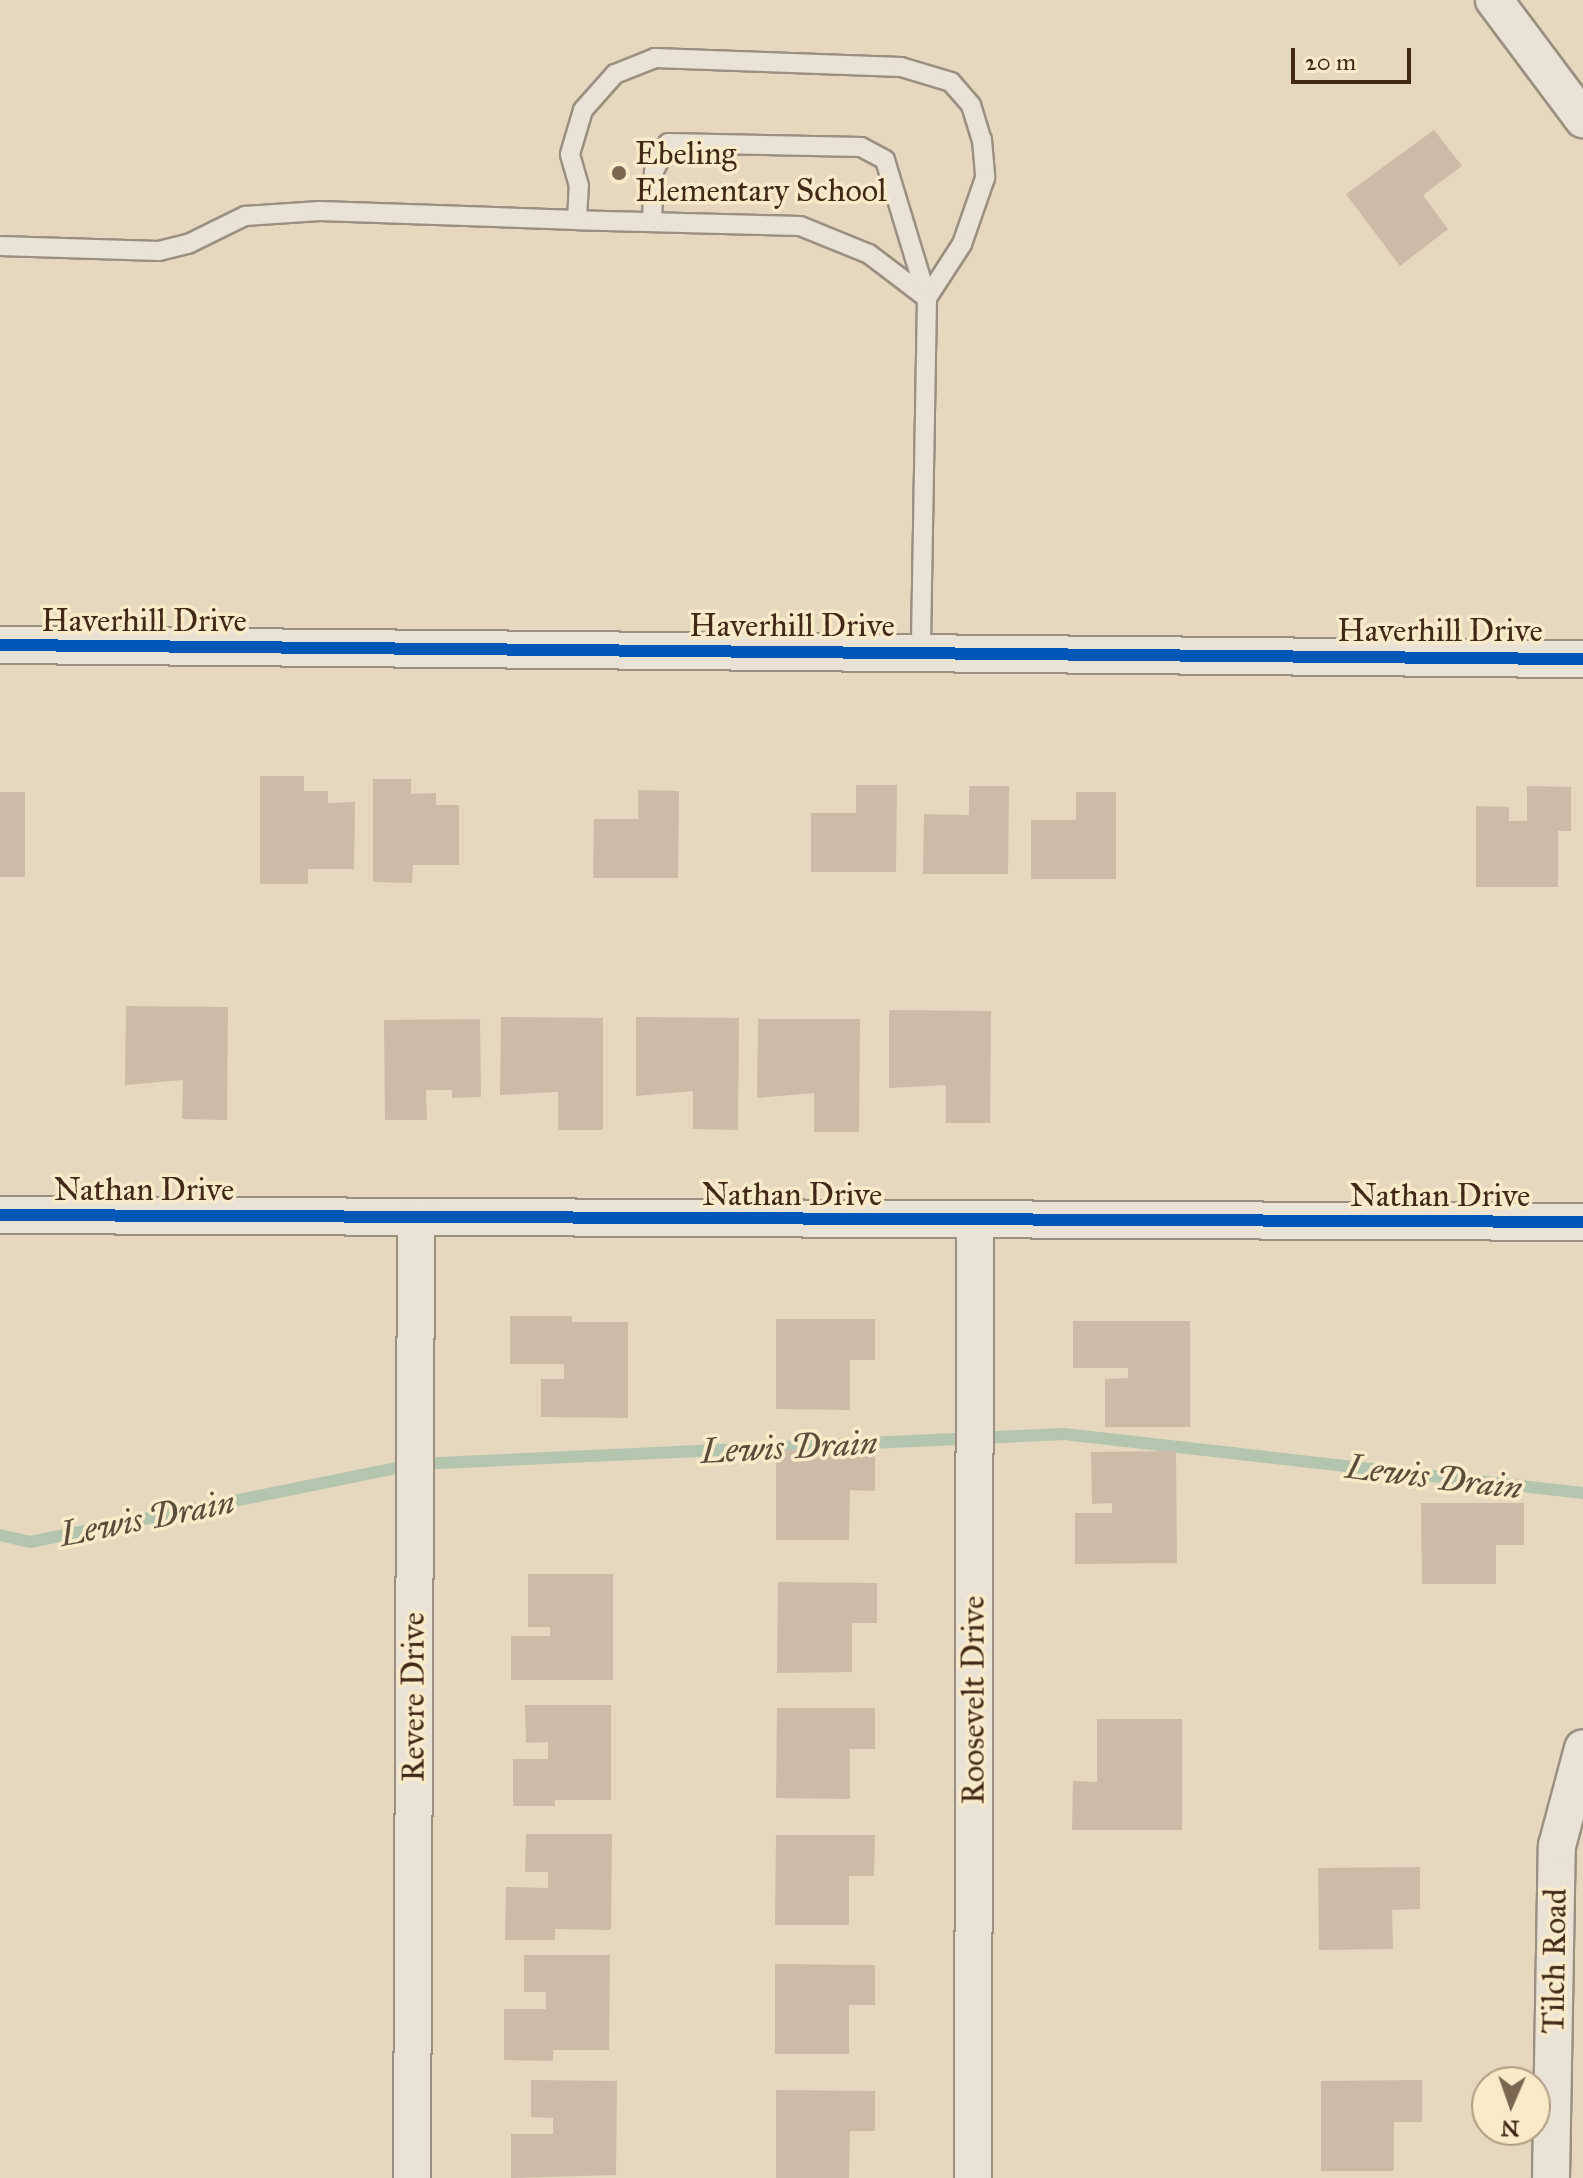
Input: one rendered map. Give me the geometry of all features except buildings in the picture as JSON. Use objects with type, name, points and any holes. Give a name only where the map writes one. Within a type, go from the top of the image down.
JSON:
[{"type":"street","points":[[1494,0],[1583,119]]},
{"type":"street","name":"Haverhill Drive","points":[[0,645],[1583,659]]},
{"type":"street","name":"Nathan Drive","points":[[0,1215],[975,1222],[1583,1222]]},
{"type":"street","name":"Revere Drive","points":[[412,2178],[416,1217]]},
{"type":"street","name":"Roosevelt Drive","points":[[973,2178],[975,1222]]},
{"type":"street","name":"Tilch Road","points":[[1551,2178],[1557,1846],[1583,1748]]},
{"type":"lane","points":[[577,220],[579,186],[570,154],[583,110],[615,74],[655,58],[901,67],[951,82],[971,105],[982,140],[985,178],[967,231],[927,298]]},
{"type":"lane","points":[[652,220],[654,171],[668,143],[861,147],[885,160],[927,298],[921,653]]},
{"type":"lane","points":[[0,246],[159,251],[188,244],[245,216],[320,211],[800,226],[869,254],[927,298]]},
{"type":"waterway","name":"Lewis Drain","points":[[0,1535],[30,1542],[418,1464],[1064,1434],[1583,1493]]},
{"type":"cycle path","points":[[0,645],[1583,659]]},
{"type":"cycle path","points":[[0,1215],[1583,1222]]},
{"type":"place","name":"Ebeling Elementary School","points":[[619,173]]}]
